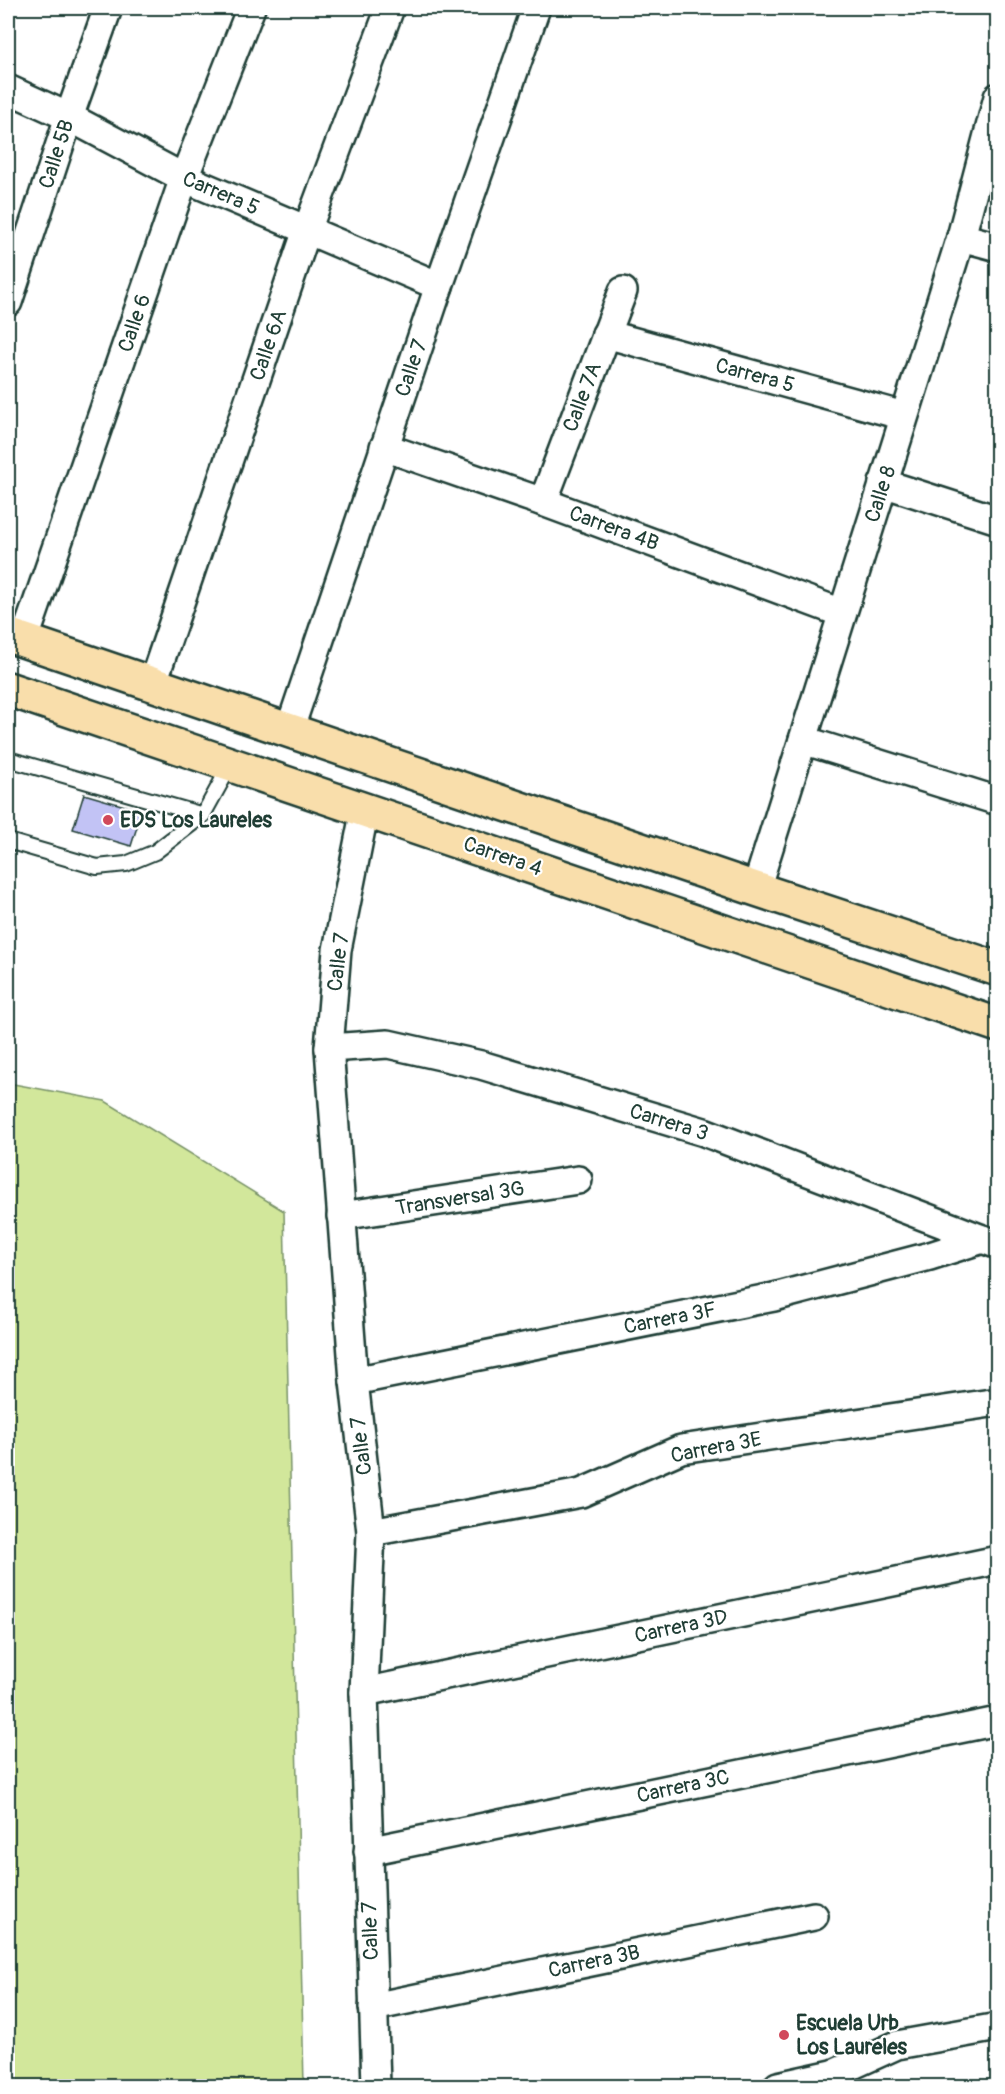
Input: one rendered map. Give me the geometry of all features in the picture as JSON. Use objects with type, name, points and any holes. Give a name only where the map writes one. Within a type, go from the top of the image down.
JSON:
[{"type":"main road","points":[[16,638],[998,969]]},
{"type":"main road","name":"Carrera 4","points":[[8,689],[998,1025]]},
{"type":"street","name":"Calle 5B","points":[[8,302],[69,117],[108,8]]},
{"type":"street","name":"Calle 6","points":[[16,638],[184,178],[251,8]]},
{"type":"street","name":"Calle 6A","points":[[152,684],[307,230],[390,8]]},
{"type":"street","name":"Calle 7","points":[[289,731],[439,286],[536,8]]},
{"type":"street","name":"Carrera 5","points":[[8,89],[69,117],[184,178],[439,286]]},
{"type":"street","name":"Calle 8","points":[[756,889],[961,237],[998,97]]},
{"type":"street","points":[[961,237],[998,247]]},
{"type":"street","name":"Calle 7A","points":[[543,502],[623,291]]},
{"type":"street","name":"Carrera 5","points":[[606,334],[904,416]]},
{"type":"street","name":"Carrera 4B","points":[[384,447],[543,502],[842,613]]},
{"type":"street","points":[[883,483],[998,520]]},
{"type":"street","points":[[803,740],[997,799]]},
{"type":"street","name":"Calle 7","points":[[365,809],[338,950],[329,1048],[354,1381],[371,1532],[364,1692],[376,2086]]},
{"type":"street","name":"Carrera 3","points":[[329,1048],[388,1044],[482,1065],[704,1132],[990,1242]]},
{"type":"street","name":"Transversal 3G","points":[[341,1216],[578,1180]]},
{"type":"street","name":"Carrera 3F","points":[[354,1381],[774,1298],[990,1242]]},
{"type":"street","name":"Carrera 3E","points":[[371,1532],[581,1493],[681,1449],[998,1402]]},
{"type":"street","name":"Carrera 3D","points":[[364,1692],[998,1560]]},
{"type":"street","name":"Carrera 3C","points":[[368,1851],[998,1721]]},
{"type":"street","name":"Carrera 3B","points":[[373,2007],[814,1916]]},
{"type":"street","points":[[778,2086],[833,2074],[897,2045],[998,2027]]},
{"type":"lane","points":[[8,759],[203,815]]},
{"type":"lane","points":[[8,841],[97,867],[126,864],[155,852],[203,815],[231,764]]},
{"type":"green space","points":[[8,1083],[105,1101],[284,1211],[304,2086],[8,2086]]},
{"type":"building","points":[[8,773],[12,775],[8,790]]},
{"type":"building","name":"EDS Los Laureles","points":[[84,794],[142,811],[131,846],[73,829]]},
{"type":"place","name":"EDS Los Laureles","points":[[108,820]]},
{"type":"place","name":"Escuela Urb Los Laureles","points":[[784,2035]]}]
